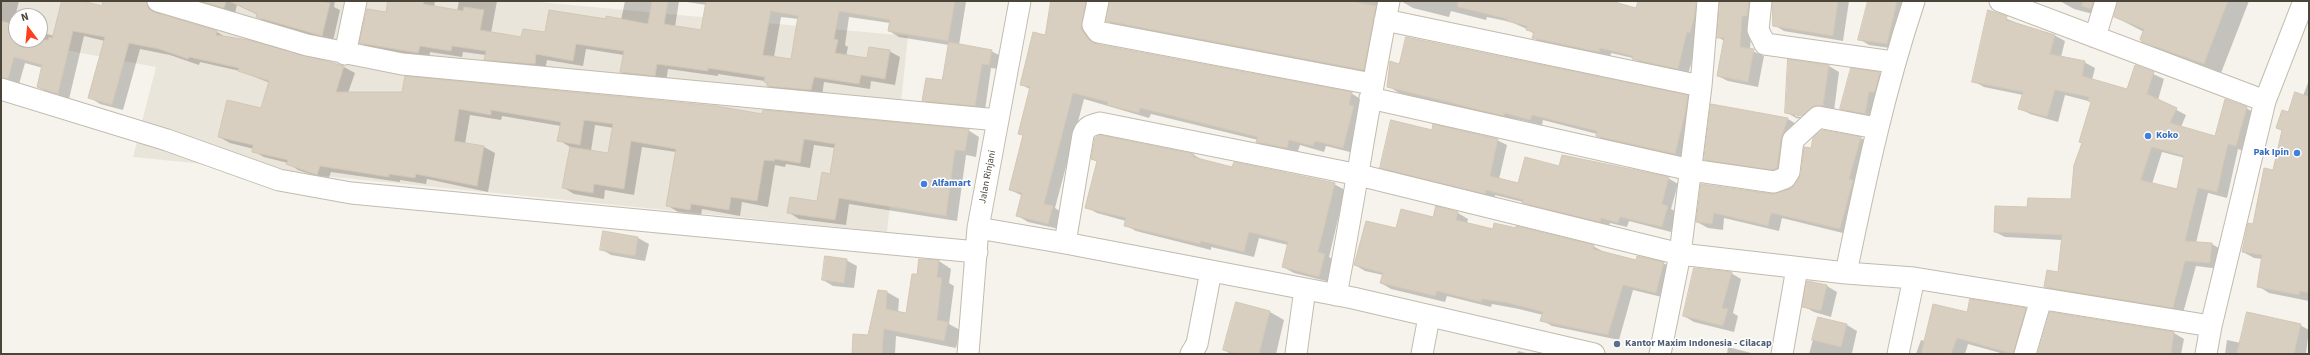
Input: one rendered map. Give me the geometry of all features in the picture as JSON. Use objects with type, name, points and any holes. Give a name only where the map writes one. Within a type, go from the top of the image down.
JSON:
[{"type":"street","points":[[158,1],[307,45],[345,54],[402,64],[998,120]]},
{"type":"street","points":[[345,54],[356,1]]},
{"type":"street","name":"Jalan Rinjani","points":[[973,353],[978,228],[1020,1]]},
{"type":"street","points":[[1098,1],[1093,25],[1098,32],[1371,91],[1691,170],[1780,182],[1789,172],[1793,140],[1818,117],[1876,128]]},
{"type":"street","points":[[1660,354],[1680,254],[1701,86],[1708,1]]},
{"type":"street","points":[[1761,1],[1758,30],[1765,44],[1894,62]]},
{"type":"street","points":[[1846,273],[1876,128],[1894,62],[1914,1]]},
{"type":"street","points":[[2000,1],[2265,101]]},
{"type":"street","points":[[2095,37],[2106,1]]},
{"type":"street","points":[[2206,354],[2211,326],[2265,101],[2304,1]]},
{"type":"street","points":[[1336,295],[1359,175],[1371,91],[1386,6],[1701,86]]},
{"type":"street","points":[[1,89],[167,140],[279,180],[351,193],[976,252]]},
{"type":"street","points":[[1065,242],[1083,135],[1085,129],[1091,125],[1100,123],[1359,175],[1680,254],[1797,268],[1914,278],[2211,326]]},
{"type":"street","points":[[978,228],[1065,242],[1336,295],[1594,354]]},
{"type":"street","points":[[1782,354],[1797,268]]},
{"type":"street","points":[[1191,354],[1197,344],[1211,271]]},
{"type":"street","points":[[1898,354],[1914,278]]},
{"type":"street","points":[[1296,354],[1305,289]]},
{"type":"street","points":[[2025,354],[2041,299]]},
{"type":"street","points":[[1422,354],[1428,317]]},
{"type":"shaded area","points":[[1,1],[528,1],[908,36],[887,232],[133,157],[156,67],[48,47],[48,8],[8,8],[8,39],[1,38]]},
{"type":"building","points":[[62,1],[82,1],[102,6],[103,1],[146,1],[149,9],[154,12],[217,31],[216,35],[248,40],[344,66],[336,92],[402,92],[405,76],[716,106],[762,114],[763,110],[969,129],[965,151],[955,150],[946,216],[839,198],[835,220],[787,213],[790,197],[817,201],[822,172],[830,174],[835,144],[804,139],[800,163],[775,159],[774,161],[764,160],[757,201],[731,197],[729,210],[691,204],[690,210],[666,206],[676,149],[631,141],[624,189],[594,184],[593,193],[562,188],[570,147],[608,153],[613,124],[584,120],[580,145],[557,141],[561,122],[491,110],[491,115],[459,109],[454,141],[484,146],[477,186],[416,174],[415,178],[389,174],[389,177],[320,166],[317,175],[286,164],[288,160],[252,152],[253,145],[218,137],[227,100],[261,108],[269,81],[238,71],[239,68],[189,57],[188,59],[159,49],[129,43],[112,105],[88,98],[105,37],[73,31],[58,94],[37,87],[42,65],[14,57],[8,79],[1,77],[1,21],[8,23],[8,48],[48,48],[49,37],[52,38]]},
{"type":"building","points":[[200,1],[226,1],[224,8]]},
{"type":"building","points":[[229,1],[320,1],[330,3],[322,36],[256,17],[257,14]]},
{"type":"building","points":[[388,1],[424,1],[423,4],[463,11],[464,7],[484,10],[480,30],[521,37],[523,29],[545,32],[549,10],[606,19],[606,16],[648,24],[652,1],[668,1],[664,24],[701,30],[706,1],[955,1],[948,41],[888,31],[890,20],[839,11],[834,39],[838,40],[835,53],[867,58],[869,47],[890,50],[885,79],[861,75],[859,84],[814,77],[811,90],[767,86],[767,83],[764,82],[765,77],[708,68],[708,71],[657,64],[655,76],[620,72],[624,51],[576,44],[573,61],[536,54],[535,64],[484,60],[486,51],[452,46],[451,51],[420,46],[418,53],[359,43],[367,9],[386,12]],"holes":[[[771,11],[798,16],[791,59],[763,55]]]},
{"type":"building","points":[[1051,1],[1086,1],[1081,28],[1088,39],[1096,44],[1352,92],[1349,105],[1354,106],[1343,148],[1315,141],[1313,146],[1289,140],[1287,148],[1256,142],[1258,137],[1140,108],[1139,113],[1107,105],[1108,102],[1073,93],[1044,204],[1053,206],[1048,224],[1016,216],[1022,193],[1009,190],[1023,135],[1018,134],[1030,87],[1020,85],[1033,32],[1045,35]]},
{"type":"building","points":[[1110,1],[1351,1],[1376,6],[1364,70],[1106,21]]},
{"type":"building","points":[[1458,1],[1611,1],[1636,8],[1638,1],[1696,1],[1695,14],[1690,33],[1687,32],[1678,69],[1632,59],[1633,56],[1600,48],[1599,52],[1532,38],[1534,32],[1526,30],[1527,26],[1507,21],[1507,19],[1458,7]]},
{"type":"building","points":[[1720,1],[1749,1],[1747,16],[1742,16],[1740,47],[1754,49],[1748,82],[1717,76],[1724,38],[1717,38]]},
{"type":"building","points":[[1773,1],[1838,1],[1833,36],[1773,26]]},
{"type":"building","points":[[1868,1],[1897,1],[1887,44],[1858,40]]},
{"type":"building","points":[[2083,1],[2093,1],[2091,9],[2082,6]]},
{"type":"building","points":[[2118,1],[2228,1],[2204,64],[2142,42],[2140,39],[2144,29],[2114,17]]},
{"type":"building","points":[[1988,10],[2007,16],[2006,20],[2055,35],[2050,54],[2085,61],[2082,76],[2127,89],[2135,65],[2154,72],[2147,94],[2177,108],[2170,123],[2215,136],[2225,99],[2247,107],[2236,146],[2228,144],[2217,192],[2198,188],[2185,241],[2212,243],[2210,263],[2185,261],[2173,308],[2044,287],[2047,270],[2058,272],[2062,235],[1994,232],[1995,206],[2027,207],[2028,198],[2071,199],[2074,165],[2082,143],[2079,142],[2091,102],[2088,101],[2089,97],[2055,90],[2047,117],[2018,109],[2023,92],[1972,82]],"holes":[[[2152,147],[2184,156],[2177,189],[2141,180]]]},
{"type":"building","points":[[1406,37],[1688,95],[1675,154],[1596,136],[1597,131],[1532,115],[1530,120],[1504,113],[1504,116],[1387,87],[1390,61],[1399,64]]},
{"type":"building","points":[[949,42],[992,50],[989,65],[982,64],[975,106],[922,101],[926,78],[942,80]]},
{"type":"building","points":[[1788,59],[1829,65],[1823,106],[1814,106],[1802,116],[1785,113]]},
{"type":"building","points":[[1851,68],[1880,72],[1875,92],[1869,92],[1865,114],[1840,109]]},
{"type":"building","points":[[2295,92],[2309,97],[2309,293],[2300,291],[2299,295],[2257,287],[2262,255],[2242,252],[2248,223],[2253,224],[2264,168],[2273,170],[2282,130],[2276,128],[2282,110],[2288,112]]},
{"type":"building","points":[[1711,104],[1788,118],[1781,139],[1777,168],[1773,170],[1704,160]]},
{"type":"building","points":[[1391,120],[1432,130],[1433,124],[1498,139],[1490,176],[1518,183],[1525,157],[1559,166],[1562,155],[1669,177],[1662,204],[1668,206],[1662,227],[1620,217],[1618,223],[1601,218],[1600,222],[1522,203],[1523,200],[1486,190],[1485,194],[1380,168]]},
{"type":"building","points":[[1822,130],[1861,137],[1849,179],[1853,180],[1840,229],[1771,213],[1768,226],[1714,213],[1712,224],[1696,222],[1701,184],[1772,194],[1790,189],[1795,185],[1801,174],[1804,147],[1811,148],[1813,138]]},
{"type":"building","points":[[1100,135],[1194,154],[1193,157],[1232,167],[1234,162],[1335,183],[1318,252],[1325,254],[1319,277],[1282,267],[1288,242],[1249,232],[1244,252],[1201,241],[1200,244],[1124,226],[1126,218],[1085,208],[1097,161],[1091,159],[1095,138]]},
{"type":"building","points":[[1436,206],[1458,212],[1456,220],[1493,229],[1494,223],[1516,228],[1516,226],[1594,245],[1593,249],[1636,260],[1637,256],[1664,262],[1656,293],[1623,285],[1608,335],[1540,321],[1543,312],[1508,303],[1482,299],[1481,302],[1437,291],[1435,296],[1380,283],[1383,273],[1354,265],[1366,221],[1396,228],[1401,209],[1433,217]]},
{"type":"building","points":[[603,231],[638,237],[635,256],[600,250]]},
{"type":"building","points":[[825,256],[847,259],[844,283],[822,280]]},
{"type":"building","points":[[919,259],[939,260],[937,277],[942,278],[937,320],[948,322],[944,341],[884,329],[882,354],[852,354],[853,334],[868,335],[878,290],[887,291],[886,309],[906,313],[912,274],[917,274]]},
{"type":"building","points":[[1694,268],[1732,272],[1722,308],[1728,309],[1723,326],[1683,316]]},
{"type":"building","points":[[1807,281],[1827,285],[1821,311],[1802,307]]},
{"type":"building","points":[[1970,299],[2026,308],[2013,354],[1957,338],[1951,354],[1921,354],[1933,304],[1967,312]]},
{"type":"building","points":[[1236,302],[1270,311],[1259,354],[1237,354],[1223,350]]},
{"type":"building","points":[[2050,312],[2174,332],[2171,354],[2038,354]]},
{"type":"building","points":[[2247,312],[2301,324],[2294,354],[2237,354]]},
{"type":"building","points":[[1818,317],[1847,324],[1841,347],[1812,340]]},
{"type":"place","name":"Koko","points":[[2148,136]]},
{"type":"place","name":"Pak Ipin","points":[[2297,153]]},
{"type":"place","name":"Alfamart","points":[[924,184]]},
{"type":"place","name":"Kantor Maxim Indonesia - Cilacap","points":[[1617,344]]}]
